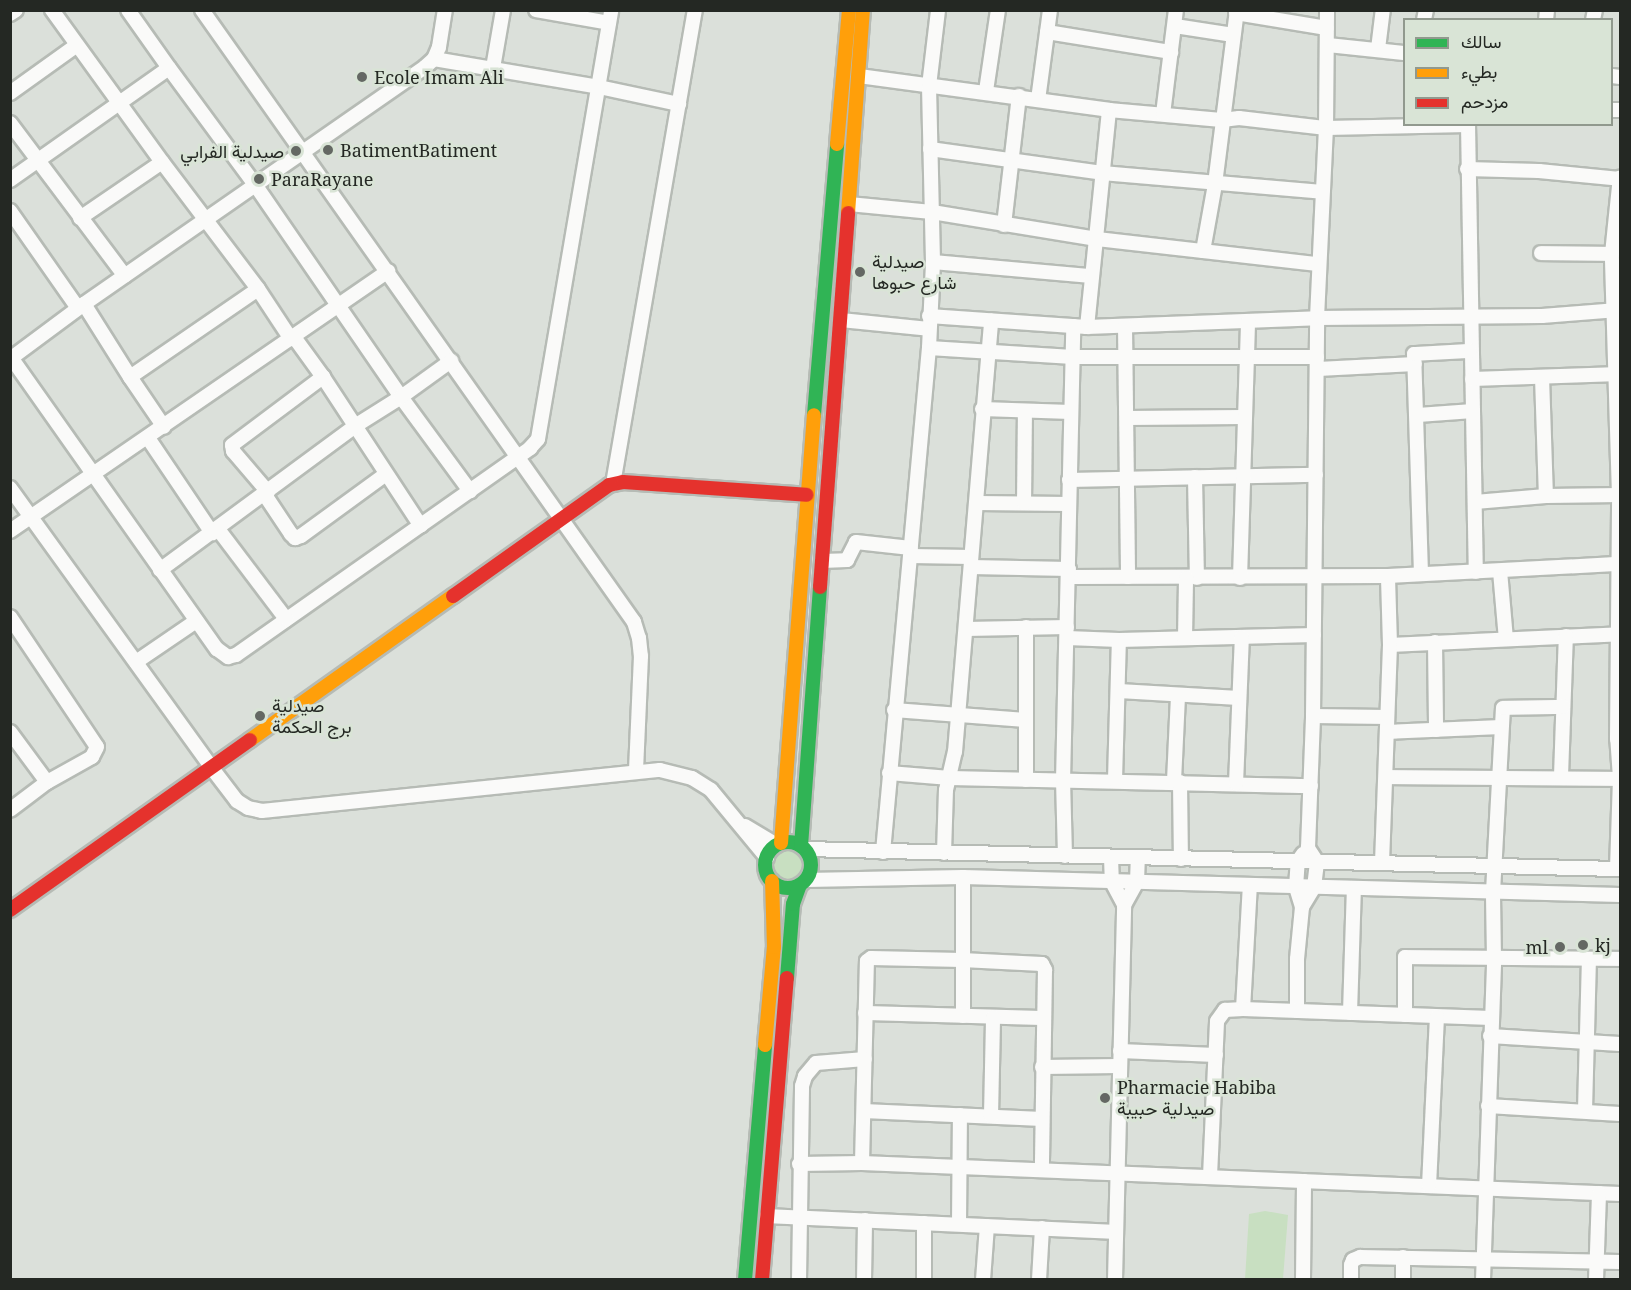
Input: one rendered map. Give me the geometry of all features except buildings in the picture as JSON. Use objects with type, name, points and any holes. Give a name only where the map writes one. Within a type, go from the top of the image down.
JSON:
[{"type":"main road","points":[[745,1280],[774,946],[772,881],[766,870],[766,858],[779,844],[849,10]]},
{"type":"main road","points":[[762,1280],[793,904],[811,868],[803,847],[863,10]]},
{"type":"main road","points":[[11,909],[560,519],[613,484],[807,495]]},
{"type":"main road","points":[[779,844],[803,847]]},
{"type":"main road","points":[[772,881],[790,888],[803,882]]},
{"type":"street","points":[[10,14],[16,10]]},
{"type":"street","points":[[52,10],[162,162],[323,377],[421,526]]},
{"type":"street","points":[[128,10],[256,186],[401,397],[470,491]]},
{"type":"street","points":[[202,10],[630,615],[637,630],[641,656],[636,771]]},
{"type":"street","points":[[445,10],[434,58],[256,186],[81,306],[11,358],[196,621],[221,654],[228,657],[236,655],[535,444],[540,431],[610,17],[536,10]]},
{"type":"street","points":[[493,68],[504,10]]},
{"type":"street","points":[[613,484],[695,10]]},
{"type":"street","points":[[883,852],[894,710],[929,348],[933,262],[928,86],[938,10]]},
{"type":"street","points":[[986,91],[998,10]]},
{"type":"street","points":[[1038,100],[1050,10]]},
{"type":"street","points":[[1163,114],[1176,10]]},
{"type":"street","points":[[1297,1011],[1297,959],[1302,907],[1296,886],[1298,861],[1308,848],[1311,786],[1318,264],[1326,128],[1327,10]]},
{"type":"street","points":[[1378,49],[1383,10]]},
{"type":"street","points":[[1203,251],[1215,184],[1237,12],[1327,28]]},
{"type":"street","points":[[1175,26],[1233,35]]},
{"type":"street","points":[[1047,32],[1171,51]]},
{"type":"street","points":[[10,93],[77,45]]},
{"type":"street","points":[[1328,45],[1403,53]]},
{"type":"street","points":[[434,58],[599,87],[679,104]]},
{"type":"street","points":[[10,180],[170,68]]},
{"type":"street","points":[[859,76],[928,86],[986,91],[1108,110],[1222,120],[1239,118],[1326,128],[1421,126]]},
{"type":"street","points":[[1004,225],[1019,96]]},
{"type":"street","points":[[1065,856],[1064,781],[1073,357],[1091,276],[1108,110]]},
{"type":"street","points":[[10,123],[125,276]]},
{"type":"street","points":[[1468,126],[1469,316],[1476,572]]},
{"type":"street","points":[[930,149],[1102,173],[1322,192]]},
{"type":"street","points":[[80,218],[162,162]]},
{"type":"street","points":[[803,847],[883,852],[1619,869],[1619,374],[1612,254],[1620,178],[1539,171],[1467,169]]},
{"type":"street","points":[[849,204],[932,212],[1096,239],[1318,264]]},
{"type":"street","points":[[10,210],[81,306],[164,427]]},
{"type":"street","points":[[1541,253],[1612,254]]},
{"type":"street","points":[[933,262],[1091,276]]},
{"type":"street","points":[[10,531],[93,472],[164,427],[292,338],[338,303],[388,271]]},
{"type":"street","points":[[130,377],[258,289]]},
{"type":"street","points":[[841,320],[929,323],[991,321],[1125,326],[1317,318],[1542,316],[1616,310]]},
{"type":"street","points":[[944,853],[946,790],[956,752],[957,716],[991,321]]},
{"type":"street","points":[[1240,578],[1241,475],[1248,321]]},
{"type":"street","points":[[1125,326],[1128,577]]},
{"type":"street","points":[[929,348],[1073,357],[1247,357],[1318,363],[1415,364]]},
{"type":"street","points":[[1421,574],[1418,415],[1414,354],[1470,351]]},
{"type":"street","points":[[160,570],[355,426],[451,361]]},
{"type":"street","points":[[1472,379],[1619,374]]},
{"type":"street","points":[[323,377],[232,445],[233,451],[267,493],[295,538],[301,537],[386,474]]},
{"type":"street","points":[[1542,377],[1546,496]]},
{"type":"street","points":[[982,409],[1071,412]]},
{"type":"street","points":[[1024,503],[1025,411]]},
{"type":"street","points":[[1418,415],[1473,411]]},
{"type":"street","points":[[1127,418],[1243,417]]},
{"type":"street","points":[[148,438],[215,531],[286,619]]},
{"type":"street","points":[[1069,480],[1316,475]]},
{"type":"street","points":[[1185,638],[1192,578],[1196,477]]},
{"type":"street","points":[[10,488],[211,767],[237,801],[248,808],[262,811],[660,770],[692,778],[711,790],[766,858]]},
{"type":"street","points":[[1475,502],[1546,496],[1620,496]]},
{"type":"street","points":[[976,503],[1069,504]]},
{"type":"street","points":[[822,561],[848,560],[856,542],[971,562],[1128,577],[1388,576],[1620,564]]},
{"type":"street","points":[[1500,571],[1506,639]]},
{"type":"street","points":[[1382,863],[1390,645],[1388,576]]},
{"type":"street","points":[[10,617],[97,747],[92,757],[47,783],[10,810]]},
{"type":"street","points":[[136,662],[196,621]]},
{"type":"street","points":[[966,630],[1026,627],[1119,640],[1314,635]]},
{"type":"street","points":[[1026,627],[1026,780]]},
{"type":"street","points":[[1390,645],[1620,634]]},
{"type":"street","points":[[1561,776],[1566,636]]},
{"type":"street","points":[[1236,784],[1242,637]]},
{"type":"street","points":[[1115,780],[1119,640]]},
{"type":"street","points":[[1435,642],[1436,730]]},
{"type":"street","points":[[1119,691],[1239,698]]},
{"type":"street","points":[[1178,695],[1177,782],[1181,859]]},
{"type":"street","points":[[1483,1280],[1494,959],[1493,892],[1503,708],[1563,707]]},
{"type":"street","points":[[894,710],[1026,720]]},
{"type":"street","points":[[1313,716],[1387,717]]},
{"type":"street","points":[[1387,732],[1501,727]]},
{"type":"street","points":[[10,732],[47,783]]},
{"type":"street","points":[[889,773],[950,778],[1311,786]]},
{"type":"street","points":[[1386,777],[1620,778]]},
{"type":"street","points":[[734,817],[779,844]]},
{"type":"street","points":[[1302,907],[1314,887],[1317,862],[1308,848]]},
{"type":"street","points":[[1111,857],[1112,882],[1124,904]]},
{"type":"street","points":[[1114,1280],[1124,904],[1137,882],[1138,858]]},
{"type":"street","points":[[803,882],[963,878],[1620,895]]},
{"type":"street","points":[[963,878],[963,1016]]},
{"type":"street","points":[[1243,1009],[1250,885]]},
{"type":"street","points":[[1350,1013],[1354,888]]},
{"type":"street","points":[[1404,1015],[1405,957],[1620,959]]},
{"type":"street","points":[[862,1163],[865,1111],[866,966],[871,958],[962,960],[1042,964],[1042,1170]]},
{"type":"street","points":[[1585,1110],[1589,959]]},
{"type":"street","points":[[1210,1176],[1219,1016],[1225,1010],[1491,1018]]},
{"type":"street","points":[[866,1013],[1043,1018]]},
{"type":"street","points":[[991,1116],[993,1017]]},
{"type":"street","points":[[1428,1186],[1437,1017]]},
{"type":"street","points":[[1490,1036],[1620,1044]]},
{"type":"street","points":[[1120,1051],[1216,1055]]},
{"type":"street","points":[[799,1280],[802,1086],[805,1076],[816,1063],[865,1059]]},
{"type":"street","points":[[1042,1067],[1119,1066]]},
{"type":"street","points":[[1488,1106],[1585,1110],[1620,1114]]},
{"type":"street","points":[[865,1111],[1041,1119]]},
{"type":"street","points":[[959,1224],[960,1115]]},
{"type":"street","points":[[799,1164],[862,1163],[1620,1194]]},
{"type":"street","points":[[1303,1280],[1304,1181]]},
{"type":"street","points":[[1596,1280],[1599,1193]]},
{"type":"street","points":[[767,1215],[1116,1232]]},
{"type":"street","points":[[864,1280],[865,1220]]},
{"type":"street","points":[[924,1222],[924,1280]]},
{"type":"street","points":[[983,1280],[987,1226]]},
{"type":"street","points":[[1039,1280],[1042,1228]]},
{"type":"street","points":[[1402,1280],[1403,1257]]},
{"type":"street","points":[[1351,1280],[1351,1265],[1356,1258],[1620,1262]]},
{"type":"green space","points":[[785,848],[797,853],[802,865],[797,877],[785,882],[773,877],[768,865],[773,853]]},
{"type":"green space","points":[[1265,1211],[1288,1215],[1283,1279],[1245,1279],[1249,1214]]},
{"type":"traffic: fast","points":[[814,415],[837,144]]},
{"type":"traffic: fast","points":[[801,846],[820,587]]},
{"type":"traffic: fast","points":[[788,842],[804,849],[811,865],[804,881],[788,888],[772,881],[765,865],[772,849],[788,842]]},
{"type":"traffic: fast","points":[[787,978],[793,904],[800,885]]},
{"type":"traffic: fast","points":[[745,1280],[765,1045]]},
{"type":"traffic: slow","points":[[837,144],[849,10]]},
{"type":"traffic: slow","points":[[848,213],[863,10]]},
{"type":"traffic: slow","points":[[781,843],[814,415]]},
{"type":"traffic: slow","points":[[250,740],[453,596]]},
{"type":"traffic: slow","points":[[765,1045],[774,947],[772,881]]},
{"type":"traffic: jam","points":[[820,587],[848,213]]},
{"type":"traffic: jam","points":[[453,596],[609,485],[623,482],[807,495]]},
{"type":"traffic: jam","points":[[10,910],[250,740]]},
{"type":"traffic: jam","points":[[762,1280],[787,978]]},
{"type":"place","name":"Ecole Imam Ali","points":[[362,77]]},
{"type":"place","name":"BatimentBatiment","points":[[328,150]]},
{"type":"place","name":"صيدلية الفرابي","points":[[296,151]]},
{"type":"place","name":"ParaRayane","points":[[259,179]]},
{"type":"place","name":"صيدلية شارع حبوها","points":[[860,272]]},
{"type":"place","name":"صيدلية برج الحكمة","points":[[260,716]]},
{"type":"place","name":"kj","points":[[1583,945]]},
{"type":"place","name":"ml","points":[[1560,947]]},
{"type":"place","name":"Pharmacie Habiba صيدلية حبيبة","points":[[1105,1098]]}]
